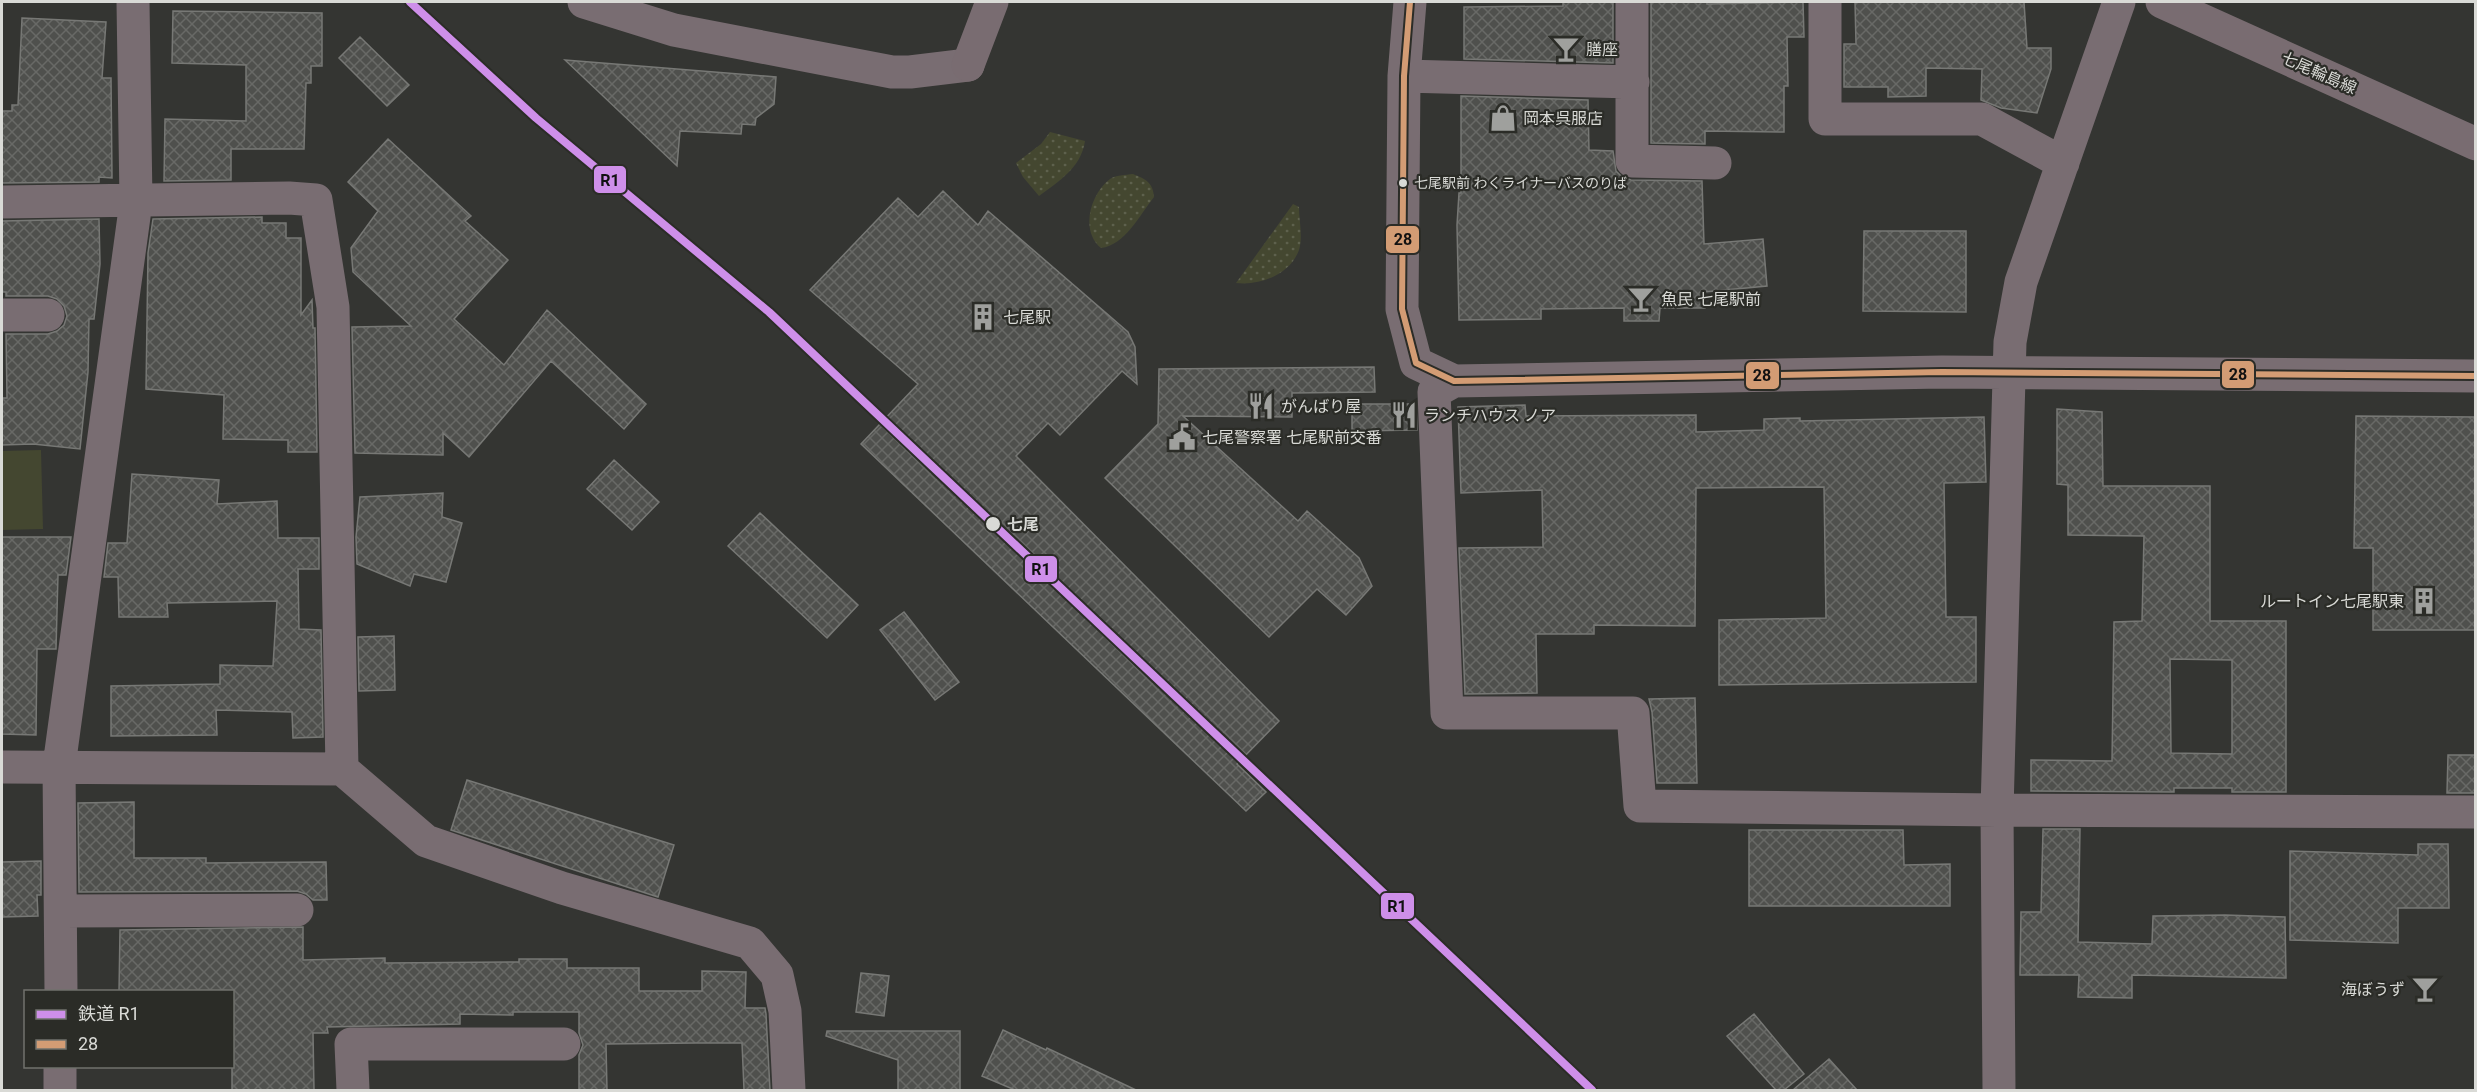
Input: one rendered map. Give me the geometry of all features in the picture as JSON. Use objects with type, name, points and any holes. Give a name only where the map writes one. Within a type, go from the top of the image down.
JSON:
[{"type":"main road","points":[[968,65],[992,2]]},
{"type":"main road","name":"七尾輪島線","points":[[2162,2],[2475,144]]},
{"type":"street","points":[[60,990],[59,766],[136,202],[133,2]]},
{"type":"street","points":[[584,2],[674,30],[892,72],[968,65]]},
{"type":"street","points":[[1410,2],[1404,76],[1402,309],[1416,363],[1454,381],[2008,372],[2475,376]]},
{"type":"street","points":[[1632,2],[1632,161],[1715,163]]},
{"type":"street","points":[[1825,2],[1825,119],[1982,119],[2063,163]]},
{"type":"street","points":[[1999,1090],[1997,810],[2010,342],[2021,282],[2119,2]]},
{"type":"street","points":[[1404,76],[1633,82]]},
{"type":"street","points":[[2,202],[136,202],[289,198],[316,200],[333,308],[342,769]]},
{"type":"street","points":[[2,315],[48,315]]},
{"type":"street","points":[[1454,381],[1434,393],[1447,713],[1634,713],[1640,806],[2475,812]]},
{"type":"street","points":[[2,766],[342,769],[426,841],[562,888],[750,943],[777,975],[785,1011],[789,1090]]},
{"type":"street","points":[[61,910],[297,910]]},
{"type":"street","points":[[353,1090],[351,1044],[564,1044]]},
{"type":"street","points":[[60,1068],[60,1090]]},
{"type":"green space","points":[[1050,132],[1085,141],[1074,166],[1039,196],[1023,177],[1016,163],[1041,144]]},
{"type":"green space","points":[[1133,174],[1148,182],[1154,197],[1124,236],[1110,246],[1101,248],[1095,241],[1089,223],[1093,203],[1097,194],[1110,179]]},
{"type":"green space","points":[[1293,204],[1299,207],[1301,234],[1295,259],[1273,277],[1254,283],[1236,283]]},
{"type":"green space","points":[[41,450],[43,529],[2,530],[2,451]]},
{"type":"building","points":[[1563,2],[1613,2],[1613,63],[1464,59],[1464,7],[1563,6]]},
{"type":"building","points":[[1651,2],[1707,2],[1707,4],[1803,2],[1804,37],[1787,37],[1788,86],[1784,86],[1784,132],[1705,131],[1705,144],[1651,143]]},
{"type":"building","points":[[1855,2],[2024,2],[2027,48],[2051,48],[2051,69],[2037,113],[2001,108],[1981,100],[1982,69],[1926,68],[1926,96],[1888,97],[1888,87],[1844,87],[1844,44],[1856,44]]},
{"type":"building","points":[[173,11],[322,13],[322,66],[311,66],[311,83],[306,83],[304,149],[231,149],[231,180],[164,181],[165,119],[246,121],[246,65],[172,63]]},
{"type":"building","points":[[22,18],[106,22],[102,78],[111,78],[112,178],[99,177],[99,182],[2,183],[2,111],[12,111],[12,105],[18,105]]},
{"type":"building","points":[[360,37],[409,85],[387,106],[339,58]]},
{"type":"building","points":[[565,60],[776,77],[774,104],[756,118],[755,125],[742,124],[741,134],[680,131],[677,166]]},
{"type":"building","points":[[1461,96],[1588,100],[1589,150],[1613,151],[1616,171],[1622,177],[1631,180],[1702,181],[1704,244],[1763,239],[1767,286],[1704,292],[1705,308],[1660,308],[1659,321],[1624,321],[1624,308],[1541,309],[1541,319],[1459,320],[1457,225],[1459,193],[1461,193]]},
{"type":"building","points":[[388,139],[471,216],[465,221],[508,260],[454,319],[504,365],[547,310],[646,404],[624,429],[551,361],[469,457],[443,433],[443,455],[355,453],[352,327],[411,326],[353,272],[351,248],[378,211],[348,182]]},
{"type":"building","points":[[943,191],[978,225],[988,211],[1128,332],[1135,347],[1137,384],[1122,371],[1060,435],[1048,423],[1016,456],[1279,721],[1237,764],[1266,792],[1246,811],[861,444],[918,384],[810,290],[898,198],[918,217]]},
{"type":"building","points":[[262,217],[262,223],[286,223],[286,238],[301,238],[301,315],[312,300],[313,328],[315,328],[317,452],[288,452],[288,440],[223,439],[224,395],[146,389],[148,253],[153,219]]},
{"type":"building","points":[[99,219],[100,264],[94,319],[89,319],[88,372],[80,449],[33,444],[2,445],[2,398],[7,398],[6,334],[48,334],[64,325],[67,316],[64,306],[57,299],[48,296],[6,296],[6,292],[2,292],[2,221]]},
{"type":"building","points":[[1864,231],[1966,231],[1966,312],[1863,311]]},
{"type":"building","points":[[1374,367],[1375,392],[1292,393],[1292,417],[1183,416],[1298,521],[1307,511],[1359,558],[1372,586],[1346,615],[1317,589],[1269,637],[1105,478],[1158,424],[1159,369]]},
{"type":"building","points":[[1352,404],[1411,404],[1416,407],[1417,430],[1352,431]]},
{"type":"building","points":[[1525,405],[1526,416],[1696,415],[1696,432],[1764,430],[1764,419],[1800,418],[1800,421],[1984,417],[1986,482],[1944,483],[1946,617],[1976,617],[1976,682],[1719,685],[1719,620],[1826,618],[1824,487],[1696,488],[1695,626],[1594,625],[1594,634],[1536,634],[1537,693],[1465,694],[1459,548],[1543,547],[1542,490],[1461,493],[1458,407]]},
{"type":"building","points":[[2057,409],[2102,412],[2103,486],[2210,486],[2210,621],[2286,621],[2286,792],[2232,792],[2232,788],[2174,788],[2174,792],[2031,791],[2031,760],[2112,761],[2114,622],[2142,621],[2144,536],[2068,535],[2068,485],[2057,484]],"holes":[[[2170,659],[2232,660],[2232,754],[2171,753]]]},
{"type":"building","points":[[2356,416],[2475,417],[2475,630],[2373,630],[2373,548],[2354,548]]},
{"type":"building","points":[[614,460],[659,502],[632,530],[587,489]]},
{"type":"building","points":[[132,474],[219,480],[217,504],[277,501],[278,538],[319,538],[319,569],[298,569],[299,629],[321,630],[323,737],[293,738],[292,712],[216,710],[217,735],[111,736],[111,686],[220,684],[220,665],[273,666],[277,601],[167,603],[168,617],[119,617],[118,577],[104,577],[108,543],[127,543]]},
{"type":"building","points":[[443,493],[442,517],[462,523],[446,582],[414,574],[410,586],[357,564],[356,537],[360,497]]},
{"type":"building","points":[[760,513],[858,605],[827,638],[728,546]]},
{"type":"building","points":[[2,537],[71,537],[66,575],[58,575],[56,649],[37,649],[36,735],[2,734]]},
{"type":"building","points":[[904,612],[959,682],[935,700],[880,630]]},
{"type":"building","points":[[394,636],[395,690],[359,691],[358,637]]},
{"type":"building","points":[[1695,698],[1697,783],[1657,783],[1649,699]]},
{"type":"building","points":[[2448,755],[2475,755],[2475,793],[2447,793]]},
{"type":"building","points":[[467,780],[674,845],[658,897],[451,830]]},
{"type":"building","points":[[134,802],[134,858],[206,858],[206,863],[326,862],[327,900],[313,900],[297,891],[79,892],[78,803]]},
{"type":"building","points":[[2043,829],[2080,829],[2078,942],[2152,944],[2153,916],[2285,917],[2286,978],[2132,975],[2132,998],[2078,997],[2079,975],[2020,975],[2021,912],[2041,912]]},
{"type":"building","points":[[1749,830],[1903,830],[1904,865],[1950,864],[1950,906],[1749,906]]},
{"type":"building","points":[[2418,844],[2448,844],[2449,908],[2398,908],[2398,943],[2290,940],[2290,851],[2418,855]]},
{"type":"building","points":[[41,861],[41,895],[37,895],[38,916],[2,917],[2,862]]},
{"type":"building","points":[[303,927],[303,960],[385,958],[385,963],[519,962],[519,959],[567,959],[567,968],[639,968],[639,991],[702,991],[702,971],[746,972],[745,1008],[765,1008],[770,1090],[744,1090],[742,1043],[696,1043],[606,1044],[607,1090],[579,1090],[579,1055],[583,1045],[579,1033],[579,1012],[513,1012],[513,1015],[460,1014],[460,1024],[327,1027],[328,1033],[313,1033],[314,1090],[232,1090],[234,990],[119,990],[120,930]]},
{"type":"building","points":[[861,973],[889,976],[884,1016],[856,1012]]},
{"type":"building","points":[[1754,1014],[1804,1074],[1784,1090],[1776,1090],[1727,1036]]},
{"type":"building","points":[[1003,1030],[1136,1090],[1015,1090],[982,1076]]},
{"type":"building","points":[[827,1031],[960,1031],[960,1090],[898,1090],[898,1060],[826,1036]]},
{"type":"building","points":[[1829,1059],[1857,1090],[1793,1090]]},
{"type":"railway","points":[[410,2],[536,118],[769,312],[1041,567]]},
{"type":"rail line","name":"R1","points":[[410,2],[536,118],[769,312],[1592,1090]]},
{"type":"transit line","name":"28","points":[[1410,2],[1404,76],[1402,309],[1416,363],[1454,381],[1942,372],[2476,376]]},
{"type":"place","name":"膳座","points":[[1566,49]]},
{"type":"place","name":"岡本呉服店","points":[[1503,118]]},
{"type":"place","name":"七尾駅前 わくライナーバスのりば","points":[[1403,183]]},
{"type":"place","name":"魚民 七尾駅前","points":[[1641,299]]},
{"type":"place","name":"七尾駅","points":[[983,317]]},
{"type":"place","name":"がんばり屋","points":[[1261,406]]},
{"type":"place","name":"ランチハウス ノア","points":[[1404,415]]},
{"type":"place","name":"七尾警察署 七尾駅前交番","points":[[1182,437]]},
{"type":"place","name":"七尾","points":[[993,524]]},
{"type":"place","name":"ルートイン七尾駅東","points":[[2424,601]]},
{"type":"place","name":"海ぼうず","points":[[2425,989]]}]
